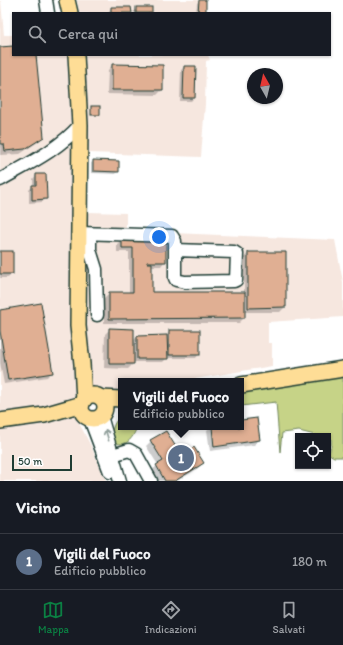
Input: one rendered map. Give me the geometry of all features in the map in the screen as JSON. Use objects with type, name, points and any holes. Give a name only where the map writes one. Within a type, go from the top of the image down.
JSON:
[{"type":"main road","points":[[67,0],[70,12]]},
{"type":"main road","points":[[76,56],[79,86],[85,234],[78,326],[82,364],[93,407]]},
{"type":"main road","points":[[244,385],[343,369]]},
{"type":"main road","points":[[0,422],[93,407],[118,400]]},
{"type":"main road","points":[[93,407],[118,406]]},
{"type":"street","points":[[46,0],[48,12]]},
{"type":"street","points":[[0,180],[52,150],[80,126]]},
{"type":"street","points":[[97,315],[96,269],[85,234],[172,236],[175,241],[175,250],[175,278],[176,280],[185,282],[236,280],[237,254],[234,252],[175,250]]},
{"type":"street","points":[[93,407],[109,456],[120,481]]},
{"type":"street","points":[[109,456],[132,450],[136,454],[151,481]]},
{"type":"street","points":[[109,456],[114,481]]},
{"type":"shaded area","points":[[77,0],[206,0],[206,12],[79,12]]},
{"type":"shaded area","points":[[1,1],[4,35],[12,35],[12,56],[208,56],[210,60],[206,61],[205,104],[201,157],[89,153],[87,212],[126,213],[126,231],[335,240],[343,282],[343,317],[268,322],[268,343],[272,343],[272,366],[201,378],[118,378],[118,392],[67,400],[91,446],[106,481],[0,481]]},
{"type":"green space","points":[[343,376],[343,457],[334,457],[331,455],[331,433],[307,433],[299,431],[282,433],[280,452],[276,402],[244,406],[244,391]]},
{"type":"green space","points":[[118,419],[118,430],[136,430],[129,440],[123,444],[115,443],[113,440],[112,432]]},
{"type":"building","points":[[199,0],[206,0],[206,12],[198,12]]},
{"type":"building","points":[[111,7],[131,7],[132,12],[111,12]]},
{"type":"building","points":[[136,7],[152,7],[152,12],[136,12]]},
{"type":"building","points":[[12,46],[12,56],[36,56],[44,137],[25,149],[5,151],[4,144],[0,144],[0,47]]},
{"type":"building","points":[[112,64],[163,65],[163,90],[112,90]]},
{"type":"building","points":[[184,66],[196,66],[195,98],[183,98]]},
{"type":"building","points":[[91,106],[100,106],[100,115],[91,115]]},
{"type":"building","points":[[93,160],[119,161],[119,172],[93,171]]},
{"type":"building","points":[[36,174],[46,174],[47,199],[32,200],[32,185],[36,185]]},
{"type":"building","points":[[122,238],[166,242],[166,262],[147,262],[152,263],[152,292],[245,292],[245,318],[109,319],[109,292],[133,292],[133,248],[122,248]]},
{"type":"building","points":[[0,251],[13,251],[13,274],[0,274]]},
{"type":"building","points":[[248,252],[286,252],[286,307],[248,308]]},
{"type":"building","points":[[41,303],[53,373],[8,380],[0,331],[0,310]]},
{"type":"building","points":[[109,328],[134,329],[134,364],[109,364]]},
{"type":"building","points":[[169,330],[200,330],[200,355],[169,355]]},
{"type":"building","points":[[167,335],[168,359],[137,359],[137,336]]},
{"type":"building","points":[[257,418],[260,440],[214,447],[212,430],[244,430],[244,420]]},
{"type":"building","points":[[166,431],[181,455],[194,447],[204,463],[175,481],[165,481],[156,465],[163,461],[150,440]]},
{"type":"place","name":"Vigili del Fuoco","points":[[181,458]]}]
